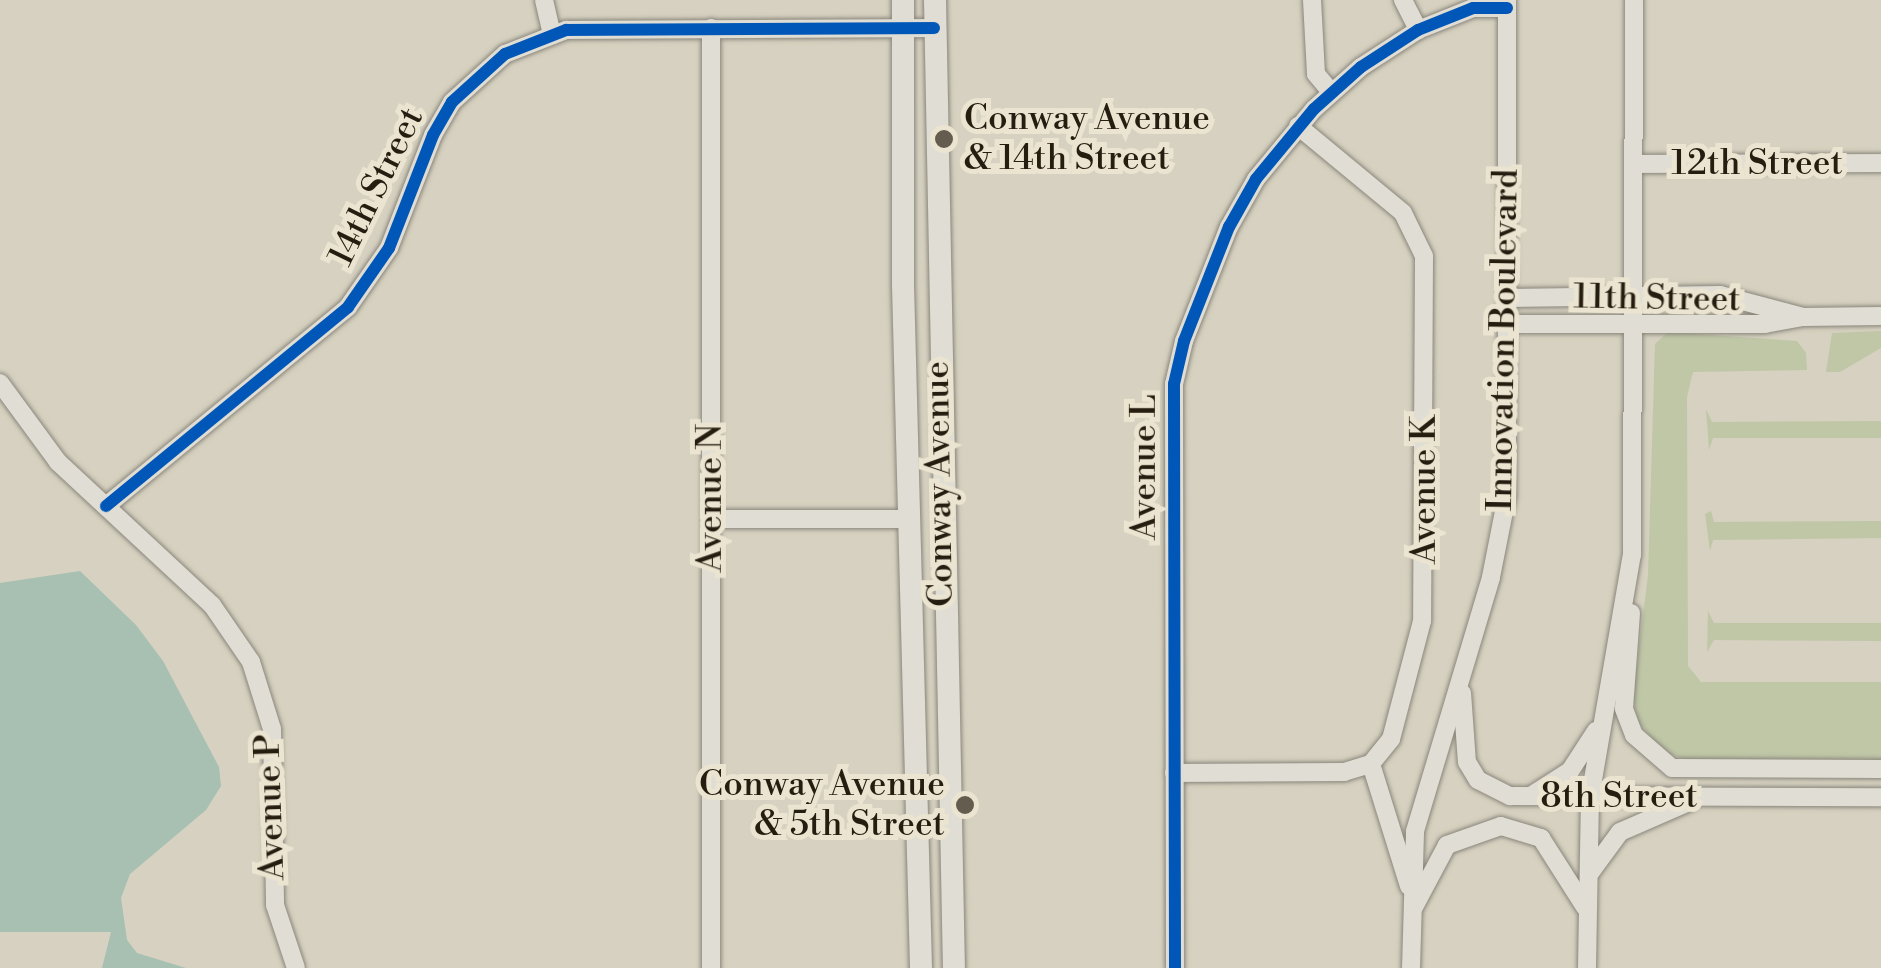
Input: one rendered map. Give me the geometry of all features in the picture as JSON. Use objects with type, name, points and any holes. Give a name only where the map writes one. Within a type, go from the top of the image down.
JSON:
[{"type":"street","points":[[544,0],[552,35]]},
{"type":"street","name":"Conway Avenue","points":[[903,0],[908,519],[921,968]]},
{"type":"street","name":"Conway Avenue","points":[[935,0],[954,968]]},
{"type":"street","points":[[1312,0],[1316,74],[1331,92]]},
{"type":"street","points":[[1403,0],[1418,30]]},
{"type":"street","points":[[1587,968],[1590,797],[1632,556],[1634,0]]},
{"type":"street","name":"Avenue L","points":[[1175,968],[1174,384],[1228,227],[1298,126],[1331,92],[1418,30],[1473,8],[1507,4]]},
{"type":"street","name":"Innovation Boulevard","points":[[1410,966],[1410,891],[1419,814],[1464,668],[1507,496],[1507,4]]},
{"type":"street","name":"14th Street","points":[[106,506],[348,308],[389,248],[432,135],[452,102],[506,54],[552,35],[711,28],[934,28]]},
{"type":"street","name":"Avenue N","points":[[711,28],[711,968]]},
{"type":"street","name":"Avenue K","points":[[1298,126],[1403,213],[1417,233],[1427,281],[1422,622],[1391,740],[1371,764]]},
{"type":"street","name":"12th Street","points":[[1633,164],[1881,163]]},
{"type":"street","name":"11th Street","points":[[1508,298],[1720,295],[1803,317]]},
{"type":"street","name":"11th Street","points":[[1508,324],[1632,325],[1881,316]]},
{"type":"street","name":"Avenue P","points":[[0,384],[58,462],[212,605],[251,662],[272,729],[275,905],[296,968]]},
{"type":"street","points":[[711,519],[908,519]]},
{"type":"street","name":"8th Street","points":[[1632,556],[1624,709],[1634,735],[1660,761],[1684,773],[1881,770]]},
{"type":"street","name":"8th Street","points":[[1464,668],[1460,726],[1467,762],[1494,792],[1527,798],[1881,797]]},
{"type":"street","points":[[1527,798],[1570,771],[1603,719]]},
{"type":"street","points":[[1174,773],[1344,772],[1371,764],[1410,891]]},
{"type":"street","points":[[1588,878],[1620,832],[1699,797]]},
{"type":"street","points":[[1410,914],[1447,845],[1501,826],[1524,828],[1540,838],[1568,872],[1588,912]]},
{"type":"shaded area","points":[[1881,331],[1881,348],[1840,372],[1826,372],[1832,333]]},
{"type":"shaded area","points":[[1668,332],[1797,341],[1806,353],[1807,370],[1693,372],[1687,397],[1688,666],[1701,682],[1881,682],[1881,763],[1692,762],[1663,751],[1638,722],[1633,697],[1648,575],[1655,344]]},
{"type":"shaded area","points":[[1706,409],[1712,422],[1881,421],[1881,438],[1713,438],[1709,450]]},
{"type":"shaded area","points":[[1711,511],[1714,522],[1881,521],[1881,538],[1713,540],[1710,551],[1705,514]]},
{"type":"shaded area","points":[[80,571],[136,625],[163,661],[219,767],[221,786],[206,810],[130,874],[121,898],[127,940],[137,953],[186,968],[102,968],[111,932],[0,932],[0,583]]},
{"type":"shaded area","points":[[1708,611],[1714,623],[1881,623],[1881,641],[1714,640],[1707,652]]},
{"type":"cycle path","points":[[1175,968],[1174,384],[1184,341],[1229,227],[1256,179],[1314,109],[1361,67],[1418,30],[1473,8],[1507,8]]},
{"type":"cycle path","points":[[106,506],[348,307],[389,248],[433,135],[452,102],[505,54],[566,30],[934,28]]},
{"type":"place","name":"Conway Avenue & 14th Street","points":[[944,139]]},
{"type":"place","name":"Conway Avenue & 5th Street","points":[[965,805]]}]
